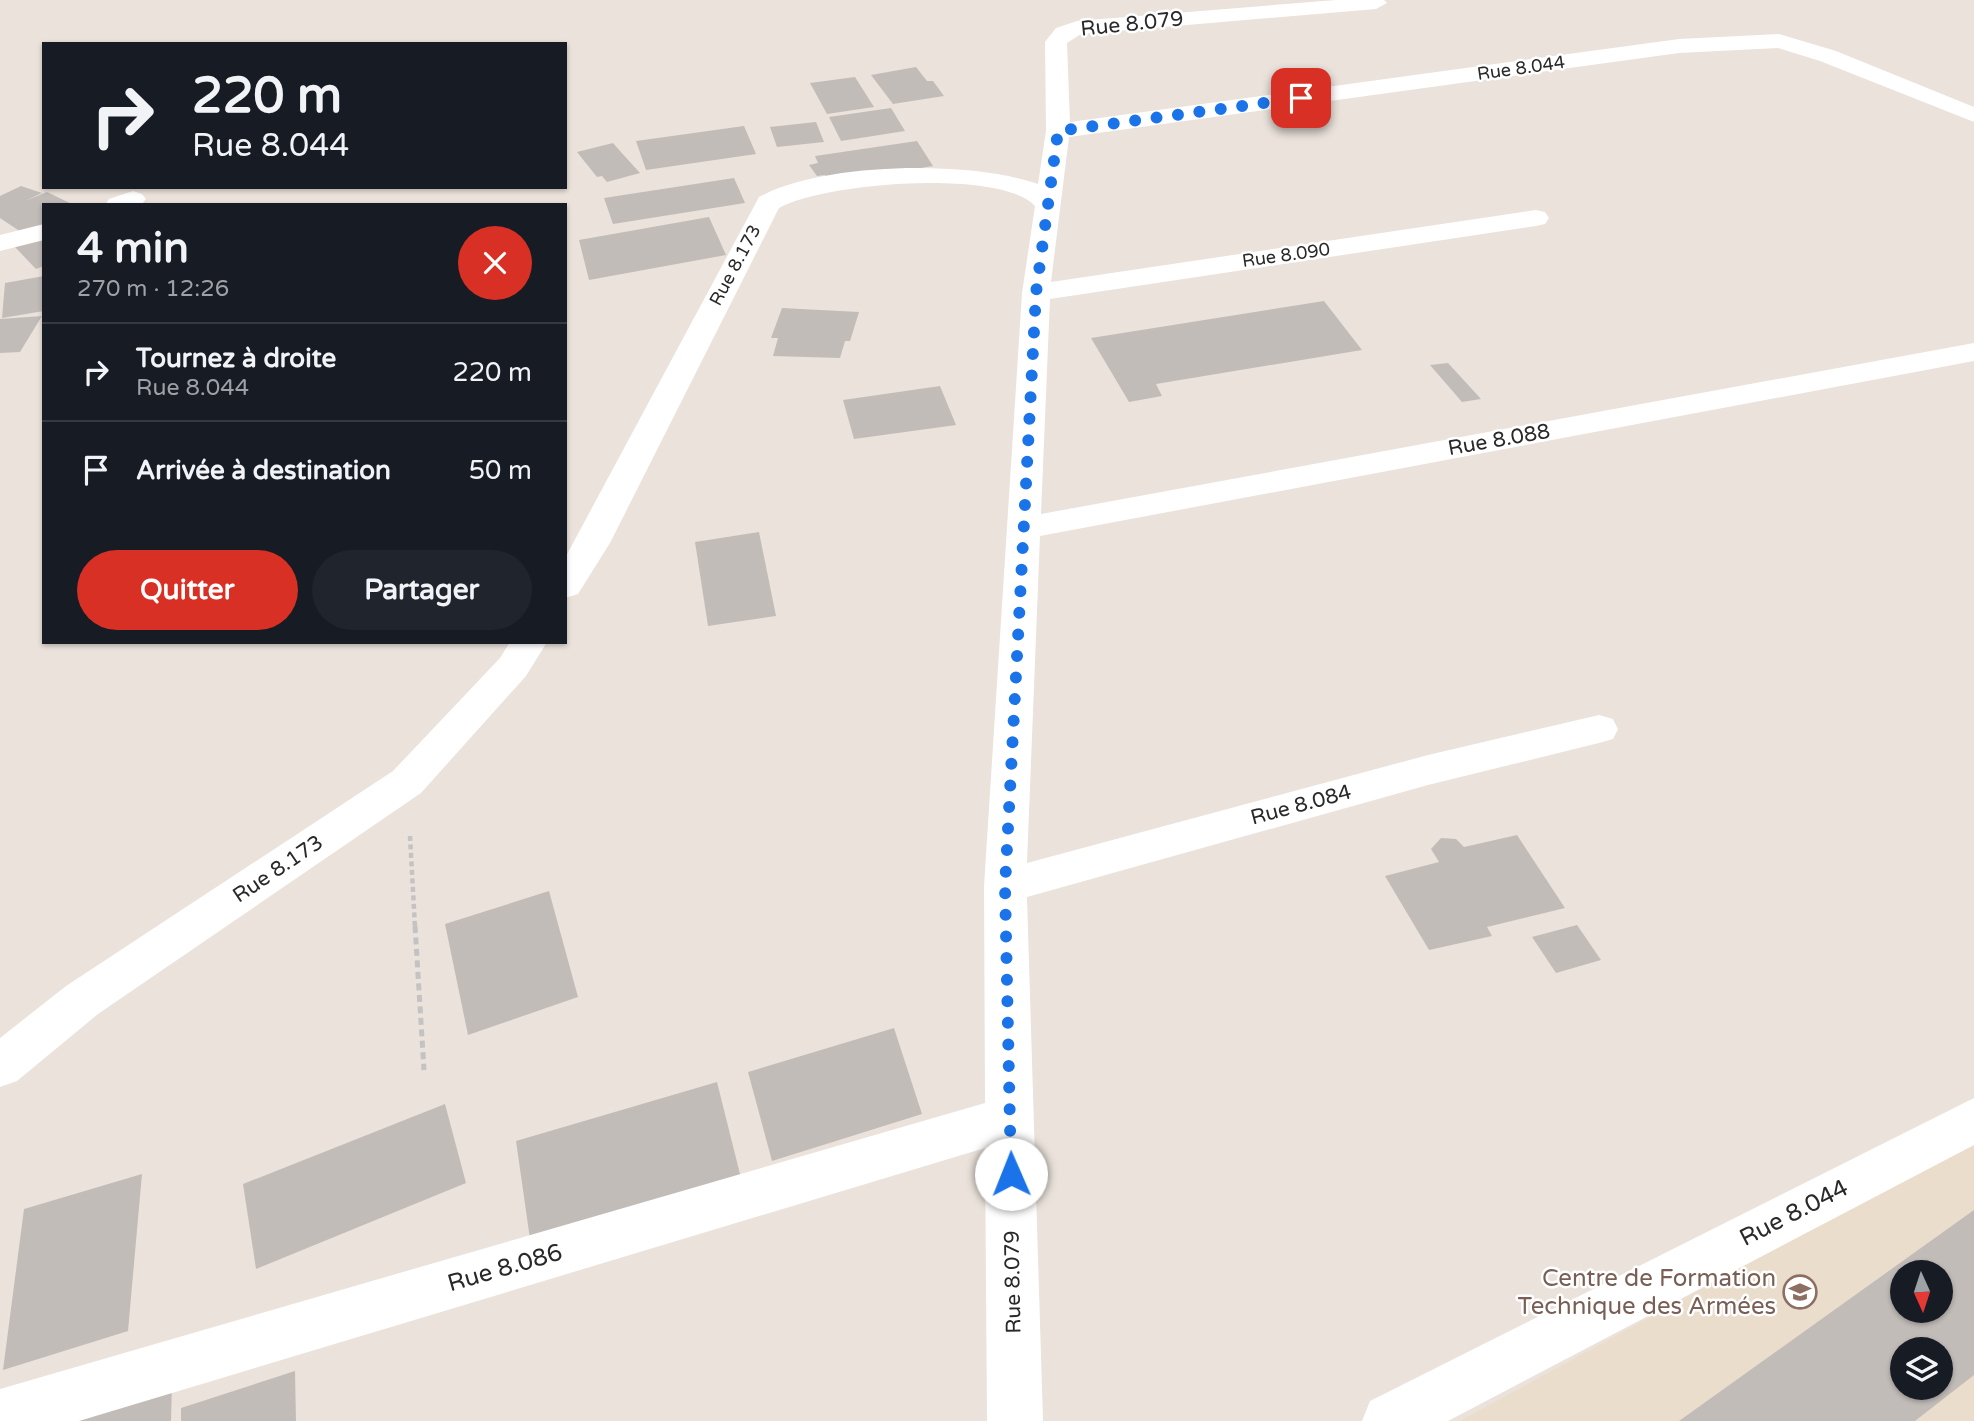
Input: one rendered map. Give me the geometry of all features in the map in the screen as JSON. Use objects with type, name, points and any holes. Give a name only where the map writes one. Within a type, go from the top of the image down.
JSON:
[{"type":"street","name":"Rue 8.079","points":[[1015,1421],[1005,886],[1036,293],[1058,131],[1056,42],[1064,33],[1077,28],[1376,3]]},
{"type":"street","name":"Rue 8.044","points":[[1058,131],[1679,46],[1779,41],[1828,55],[1974,115]]},
{"type":"street","name":"Rue 8.173","points":[[567,583],[593,542],[768,203],[790,192],[864,181],[946,176],[1003,182],[1034,191],[1049,206]]},
{"type":"street","name":"Rue 8.090","points":[[1036,293],[1536,218]]},
{"type":"street","points":[[0,243],[42,232]]},
{"type":"street","name":"Rue 8.088","points":[[1023,527],[1974,352]]},
{"type":"street","name":"Rue 8.173","points":[[0,1066],[82,1000],[407,782],[513,667],[528,644]]},
{"type":"street","name":"Rue 8.084","points":[[1005,886],[1428,770],[1599,729]]},
{"type":"street","name":"Rue 8.086","points":[[0,1417],[1010,1118]]},
{"type":"street","name":"Rue 8.044","points":[[1390,1421],[1974,1120]]},
{"type":"path","points":[[407,782],[425,1070]]},
{"type":"shaded area","name":"Centre de Formation Technique des Armées","points":[[1974,1140],[1974,1421],[1460,1421]]},
{"type":"building","points":[[916,67],[927,81],[933,81],[944,96],[893,104],[871,75]]},
{"type":"building","points":[[855,77],[874,107],[827,114],[810,83]]},
{"type":"building","points":[[891,108],[905,131],[841,141],[829,117]]},
{"type":"building","points":[[816,122],[824,142],[777,147],[770,127]]},
{"type":"building","points":[[744,126],[756,154],[646,170],[636,141]]},
{"type":"building","points":[[917,141],[933,166],[829,183],[825,175],[817,176],[809,165],[818,163],[815,156]]},
{"type":"building","points":[[613,143],[640,173],[607,182],[602,176],[597,177],[577,152]]},
{"type":"building","points":[[734,178],[745,203],[613,224],[604,198]]},
{"type":"building","points":[[21,186],[42,193],[25,201],[47,192],[70,203],[42,203],[42,225],[21,232],[0,218],[0,196]]},
{"type":"building","points":[[709,217],[726,255],[589,280],[579,240]]},
{"type":"building","points":[[42,237],[42,267],[36,269],[14,246]]},
{"type":"building","points":[[42,276],[42,311],[2,318],[5,283]]},
{"type":"building","points":[[1324,301],[1362,350],[1156,384],[1162,396],[1129,402],[1091,338]]},
{"type":"building","points":[[782,308],[859,312],[850,341],[845,341],[840,358],[773,356],[778,338],[771,338]]},
{"type":"building","points":[[42,316],[20,352],[0,353],[0,319]]},
{"type":"building","points":[[1448,363],[1481,399],[1462,402],[1430,365]]},
{"type":"building","points":[[940,386],[956,425],[854,439],[843,400]]},
{"type":"building","points":[[759,532],[776,616],[708,626],[695,542]]},
{"type":"building","points":[[1517,835],[1565,908],[1487,927],[1492,936],[1429,950],[1385,876],[1439,862],[1431,849],[1441,838],[1456,839],[1464,847]]},
{"type":"building","points":[[549,891],[578,997],[468,1035],[445,924]]},
{"type":"building","points":[[1577,925],[1601,960],[1556,973],[1532,937]]},
{"type":"building","points":[[894,1028],[922,1114],[772,1161],[748,1072]]},
{"type":"building","points":[[717,1082],[742,1182],[531,1246],[516,1141]]},
{"type":"building","points":[[445,1104],[466,1183],[256,1269],[243,1184]]},
{"type":"building","points":[[142,1174],[128,1331],[3,1370],[24,1209]]},
{"type":"building","points":[[1974,1210],[1974,1375],[1953,1391],[1953,1337],[1890,1337],[1890,1400],[1942,1400],[1915,1421],[1679,1421],[1890,1270],[1890,1323],[1953,1323],[1953,1260],[1904,1260]]},
{"type":"building","points":[[295,1371],[296,1421],[181,1421],[181,1408]]},
{"type":"building","points":[[172,1382],[171,1421],[45,1421]]},
{"type":"place","name":"Centre de Formation Technique des Armées","points":[[1800,1292]]},
{"type":"route","points":[[1011,1174],[1005,886],[1036,293],[1058,131],[1301,98]]}]
